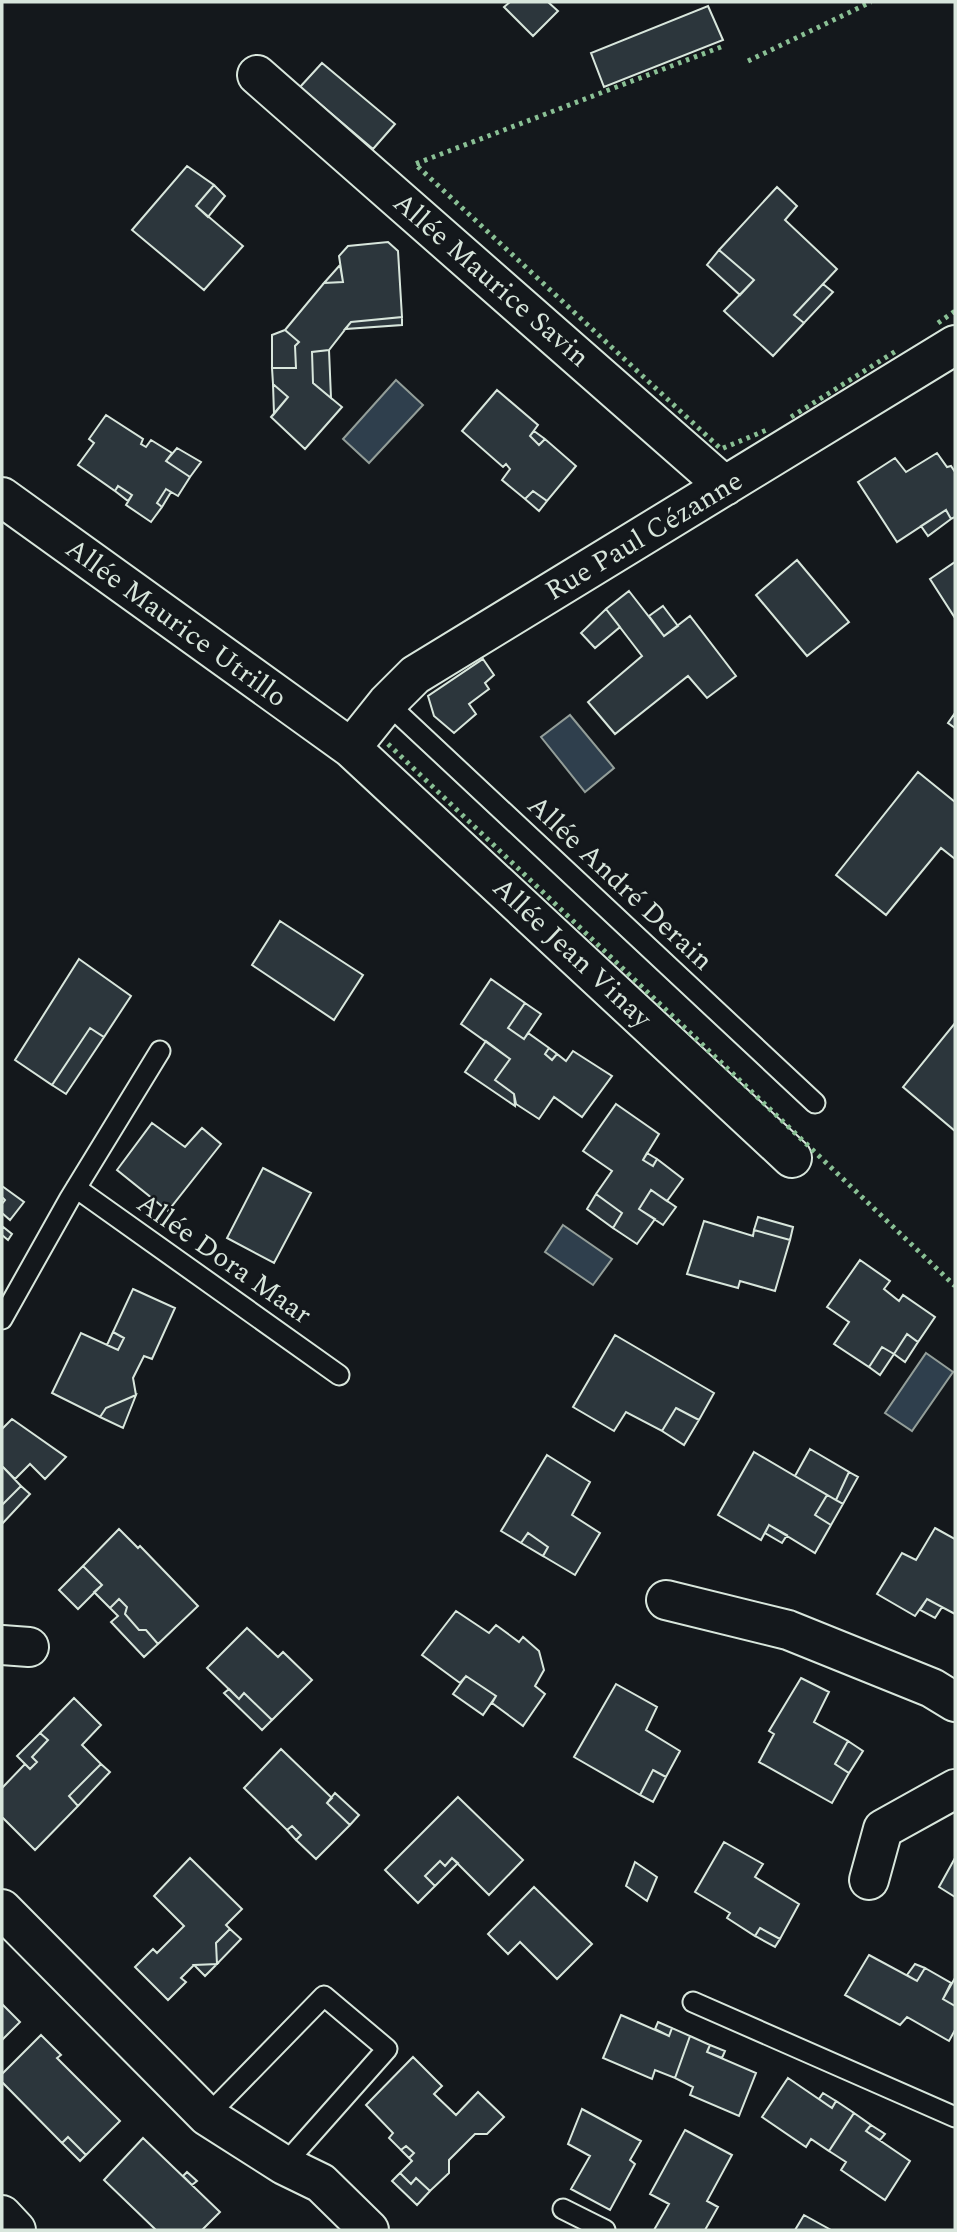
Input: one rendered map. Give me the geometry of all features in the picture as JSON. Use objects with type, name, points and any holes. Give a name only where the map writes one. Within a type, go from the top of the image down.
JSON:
[{"type":"street","name":"Allée Maurice Savin","points":[[257,75],[725,486]]},
{"type":"street","name":"Rue Paul Cézanne","points":[[351,748],[387,703],[415,675],[955,345]]},
{"type":"street","name":"Allée Maurice Utrillo","points":[[2,497],[351,748]]},
{"type":"street","name":"Allée Jean Vinay","points":[[351,748],[792,1158]]},
{"type":"street","points":[[666,1600],[788,1630],[932,1688],[955,1702]]},
{"type":"street","points":[[869,1880],[883,1829],[955,1789]]},
{"type":"street","points":[[2,1909],[207,2116],[284,2165],[321,2183],[369,2230]]},
{"type":"street","points":[[2,2216],[16,2230]]},
{"type":"lane","name":"Allée André Derain","points":[[387,703],[815,1103]]},
{"type":"lane","points":[[2,1319],[76,1188],[160,1051]]},
{"type":"lane","name":"Allée Dora Maar","points":[[76,1188],[339,1375]]},
{"type":"lane","points":[[207,2116],[324,1996],[387,2049],[284,2165]]},
{"type":"lane","points":[[693,2002],[955,2117]]},
{"type":"lane","points":[[563,2209],[605,2230]]},
{"type":"water","points":[[396,380],[423,405],[369,463],[343,439]]},
{"type":"water","points":[[570,715],[614,768],[585,792],[541,737]]},
{"type":"water","points":[[563,1225],[612,1259],[593,1285],[545,1252]]},
{"type":"water","points":[[926,1353],[953,1372],[912,1431],[885,1413]]},
{"type":"building","points":[[510,2],[548,2],[558,11],[533,36],[504,7]]},
{"type":"building","points":[[708,6],[723,40],[604,87],[591,53]]},
{"type":"building","points":[[322,63],[395,124],[373,149],[300,87]]},
{"type":"building","points":[[187,166],[214,185],[196,206],[243,246],[204,290],[132,230]]},
{"type":"building","points":[[214,185],[225,196],[208,217],[196,206]]},
{"type":"building","points":[[777,187],[797,206],[785,220],[837,269],[794,315],[804,323],[773,356],[724,311],[754,280],[719,250]]},
{"type":"building","points":[[388,242],[398,251],[402,317],[351,322],[329,350],[312,352],[313,383],[342,407],[305,449],[271,417],[288,397],[273,384],[272,368],[296,368],[295,346],[299,342],[285,330],[324,283],[343,282],[339,256],[348,246]]},
{"type":"building","points":[[719,250],[754,280],[740,295],[707,265]]},
{"type":"building","points":[[340,265],[343,282],[324,283]]},
{"type":"building","points":[[823,284],[833,292],[804,323],[794,315]]},
{"type":"building","points":[[402,317],[402,325],[345,329],[351,322]]},
{"type":"building","points":[[285,330],[299,342],[295,346],[296,368],[272,368],[272,335]]},
{"type":"building","points":[[329,350],[331,398],[313,383],[312,352]]},
{"type":"building","points":[[273,384],[288,397],[274,414]]},
{"type":"building","points":[[497,390],[538,425],[530,436],[539,445],[545,439],[576,466],[547,501],[533,491],[525,499],[502,480],[510,469],[506,464],[503,467],[462,431]]},
{"type":"building","points":[[106,415],[143,439],[141,444],[146,447],[151,440],[172,453],[166,461],[190,477],[178,496],[166,489],[157,503],[162,507],[151,522],[126,505],[132,495],[118,486],[115,491],[78,465],[94,443],[89,439]]},
{"type":"building","points":[[534,431],[545,439],[539,445],[530,436]]},
{"type":"building","points":[[177,448],[201,462],[190,477],[166,461]]},
{"type":"building","points":[[937,453],[947,467],[951,466],[955,472],[955,517],[951,519],[946,510],[897,542],[858,482],[895,458],[906,472]]},
{"type":"building","points":[[118,486],[132,495],[128,501],[115,491]]},
{"type":"building","points":[[166,489],[171,492],[162,507],[157,503]]},
{"type":"building","points":[[533,491],[547,501],[539,511],[525,499]]},
{"type":"building","points":[[946,510],[951,519],[928,536],[921,526]]},
{"type":"building","points":[[797,560],[849,622],[807,656],[756,595]]},
{"type":"building","points":[[955,562],[955,618],[930,579]]},
{"type":"building","points":[[629,591],[664,636],[690,616],[736,676],[707,698],[688,676],[615,734],[588,702],[642,656],[606,609]]},
{"type":"building","points":[[663,606],[678,626],[664,636],[649,616]]},
{"type":"building","points":[[606,609],[620,627],[595,648],[581,633]]},
{"type":"building","points":[[483,659],[494,675],[485,683],[489,689],[469,704],[476,714],[454,733],[434,716],[428,696]]},
{"type":"building","points":[[955,713],[955,728],[948,723]]},
{"type":"building","points":[[918,772],[955,802],[955,859],[941,848],[886,915],[836,875]]},
{"type":"building","points":[[280,921],[363,975],[334,1020],[252,965]]},
{"type":"building","points":[[79,959],[131,996],[104,1037],[90,1028],[52,1085],[15,1060]]},
{"type":"building","points":[[491,979],[525,1003],[508,1028],[524,1039],[528,1033],[549,1048],[545,1054],[552,1060],[557,1054],[566,1061],[573,1051],[612,1076],[582,1117],[554,1097],[539,1119],[516,1104],[514,1094],[495,1080],[510,1059],[461,1024]]},
{"type":"building","points":[[525,1003],[541,1014],[524,1039],[508,1028]]},
{"type":"building","points":[[955,1023],[955,1131],[903,1087]]},
{"type":"building","points":[[90,1028],[104,1037],[66,1094],[52,1085]]},
{"type":"building","points":[[486,1041],[510,1059],[495,1080],[514,1094],[515,1106],[465,1072]]},
{"type":"building","points":[[549,1048],[557,1054],[552,1060],[545,1054]]},
{"type":"building","points":[[616,1104],[659,1134],[643,1160],[653,1166],[657,1159],[683,1179],[667,1201],[651,1190],[639,1209],[655,1219],[637,1244],[613,1228],[622,1213],[596,1194],[612,1171],[583,1151]]},
{"type":"building","points":[[152,1123],[185,1147],[202,1128],[221,1144],[168,1211],[117,1170]]},
{"type":"building","points":[[647,1153],[657,1159],[653,1166],[643,1160]]},
{"type":"building","points":[[263,1168],[311,1193],[274,1263],[227,1238]]},
{"type":"building","points":[[2,1186],[24,1202],[10,1220],[2,1213],[5,1200],[2,1197]]},
{"type":"building","points":[[651,1190],[676,1207],[663,1225],[639,1209]]},
{"type":"building","points":[[596,1194],[622,1213],[613,1228],[587,1209]]},
{"type":"building","points":[[758,1217],[793,1227],[790,1240],[754,1230]]},
{"type":"building","points":[[704,1221],[753,1236],[754,1230],[790,1240],[775,1291],[740,1281],[738,1288],[687,1274]]},
{"type":"building","points":[[2,1226],[12,1234],[8,1240],[2,1235]]},
{"type":"building","points":[[860,1260],[890,1281],[884,1289],[899,1301],[903,1295],[935,1317],[918,1342],[907,1334],[894,1354],[882,1347],[869,1367],[834,1344],[849,1322],[827,1307]]},
{"type":"building","points":[[133,1289],[175,1308],[152,1359],[144,1356],[133,1378],[136,1395],[106,1408],[100,1417],[52,1393],[81,1333],[118,1350],[124,1338],[113,1332]]},
{"type":"building","points":[[113,1332],[124,1338],[118,1350],[107,1345]]},
{"type":"building","points":[[907,1334],[918,1342],[905,1362],[894,1354]]},
{"type":"building","points":[[615,1335],[714,1393],[699,1420],[676,1408],[662,1431],[626,1412],[614,1431],[573,1407]]},
{"type":"building","points":[[882,1347],[894,1354],[880,1375],[869,1367]]},
{"type":"building","points":[[136,1395],[123,1428],[100,1417],[106,1408]]},
{"type":"building","points":[[676,1408],[699,1420],[684,1445],[662,1431]]},
{"type":"building","points":[[12,1419],[66,1457],[45,1479],[30,1464],[15,1479],[2,1466],[2,1429]]},
{"type":"building","points":[[810,1449],[849,1472],[836,1500],[795,1476]]},
{"type":"building","points":[[754,1452],[827,1495],[815,1515],[831,1525],[815,1553],[769,1525],[761,1540],[718,1515]]},
{"type":"building","points":[[547,1455],[590,1482],[572,1515],[600,1533],[575,1575],[543,1556],[548,1547],[528,1533],[521,1543],[501,1531]]},
{"type":"building","points":[[2,1466],[21,1486],[2,1505]]},
{"type":"building","points":[[849,1472],[858,1477],[843,1504],[836,1500]]},
{"type":"building","points":[[21,1486],[30,1494],[2,1524],[2,1505]]},
{"type":"building","points":[[827,1495],[843,1504],[831,1525],[815,1515]]},
{"type":"building","points":[[769,1525],[787,1535],[782,1543],[765,1533]]},
{"type":"building","points":[[935,1528],[955,1539],[955,1614],[927,1599],[915,1616],[877,1594],[902,1553],[916,1560]]},
{"type":"building","points":[[119,1529],[138,1548],[140,1546],[198,1606],[158,1644],[146,1630],[139,1630],[125,1614],[127,1607],[119,1599],[110,1608],[94,1592],[102,1585],[83,1566]]},
{"type":"building","points":[[528,1533],[548,1547],[543,1556],[521,1543]]},
{"type":"building","points":[[83,1566],[102,1585],[78,1609],[59,1590]]},
{"type":"building","points":[[119,1599],[127,1607],[125,1614],[139,1630],[146,1630],[158,1644],[144,1657],[111,1622],[118,1616],[110,1608]]},
{"type":"building","points":[[927,1599],[942,1607],[935,1618],[920,1610]]},
{"type":"building","points":[[456,1611],[489,1633],[496,1625],[519,1642],[523,1637],[539,1651],[544,1670],[535,1686],[545,1694],[523,1726],[492,1703],[496,1696],[466,1676],[460,1683],[422,1655]]},
{"type":"building","points":[[247,1628],[278,1657],[283,1652],[312,1680],[272,1720],[244,1693],[239,1699],[207,1668]]},
{"type":"building","points":[[466,1676],[496,1696],[483,1715],[453,1694]]},
{"type":"building","points":[[801,1678],[829,1692],[814,1722],[848,1741],[835,1764],[849,1773],[832,1803],[759,1762],[774,1734],[769,1731]]},
{"type":"building","points":[[616,1684],[657,1707],[646,1730],[680,1751],[666,1777],[653,1770],[640,1795],[574,1757]]},
{"type":"building","points":[[229,1689],[239,1699],[244,1693],[272,1720],[262,1730],[224,1693]]},
{"type":"building","points":[[74,1698],[101,1725],[82,1745],[101,1764],[69,1796],[78,1806],[35,1850],[2,1817],[2,1788],[25,1764],[30,1769],[37,1762],[32,1757],[48,1740],[40,1733]]},
{"type":"building","points":[[40,1733],[48,1740],[32,1757],[37,1762],[30,1769],[17,1756]]},
{"type":"building","points":[[848,1741],[863,1751],[849,1773],[835,1764]]},
{"type":"building","points":[[281,1749],[332,1798],[327,1803],[350,1825],[316,1859],[296,1840],[301,1835],[292,1826],[287,1830],[244,1788]]},
{"type":"building","points":[[101,1764],[110,1772],[78,1806],[69,1796]]},
{"type":"building","points":[[653,1770],[666,1777],[653,1802],[640,1795]]},
{"type":"building","points":[[335,1793],[359,1815],[350,1825],[327,1803]]},
{"type":"building","points":[[458,1797],[523,1860],[489,1895],[452,1858],[445,1866],[440,1861],[425,1876],[435,1886],[418,1903],[385,1870]]},
{"type":"building","points":[[292,1826],[301,1835],[296,1840],[287,1830]]},
{"type":"building","points":[[724,1842],[763,1864],[755,1877],[799,1904],[780,1939],[760,1928],[755,1936],[727,1918],[730,1913],[695,1892]]},
{"type":"building","points":[[190,1858],[242,1909],[226,1925],[230,1929],[216,1943],[217,1964],[194,1965],[181,1978],[186,1982],[168,2000],[135,1967],[153,1949],[157,1953],[184,1926],[154,1896]]},
{"type":"building","points":[[452,1858],[458,1863],[435,1886],[425,1876],[440,1861],[445,1866]]},
{"type":"building","points":[[955,1858],[955,1897],[939,1887]]},
{"type":"building","points":[[635,1862],[657,1877],[647,1901],[626,1886]]},
{"type":"building","points":[[534,1887],[592,1944],[557,1979],[520,1942],[508,1954],[488,1934]]},
{"type":"building","points":[[760,1928],[780,1939],[775,1947],[755,1936]]},
{"type":"building","points":[[230,1929],[241,1939],[217,1964],[216,1943]]},
{"type":"building","points":[[869,1955],[917,1981],[925,1968],[951,1983],[943,1999],[955,2006],[955,2030],[949,2041],[907,2017],[900,2025],[845,1995]]},
{"type":"building","points":[[217,1964],[205,1976],[194,1965]]},
{"type":"building","points":[[915,1964],[925,1968],[917,1981],[907,1975]]},
{"type":"building","points":[[955,1978],[955,2006],[943,1999]]},
{"type":"building","points":[[2,2004],[20,2022],[2,2040]]},
{"type":"building","points":[[621,2015],[669,2036],[672,2028],[690,2036],[675,2078],[655,2070],[652,2079],[603,2058]]},
{"type":"building","points":[[658,2022],[672,2028],[669,2036],[655,2029]]},
{"type":"building","points":[[41,2035],[61,2055],[57,2058],[120,2121],[86,2155],[68,2137],[62,2143],[2,2082],[2,2074]]},
{"type":"building","points":[[690,2036],[710,2045],[707,2052],[756,2073],[739,2116],[690,2095],[693,2087],[675,2078]]},
{"type":"building","points":[[710,2045],[725,2051],[722,2058],[707,2052]]},
{"type":"building","points":[[413,2057],[442,2086],[434,2094],[456,2115],[478,2092],[504,2117],[487,2134],[475,2134],[449,2160],[449,2173],[430,2191],[416,2178],[411,2184],[400,2173],[412,2161],[409,2158],[414,2153],[406,2146],[401,2150],[389,2138],[393,2133],[366,2105]]},
{"type":"building","points":[[788,2078],[832,2108],[836,2101],[854,2113],[829,2151],[811,2139],[806,2147],[762,2117]]},
{"type":"building","points":[[823,2093],[836,2101],[832,2108],[819,2099]]},
{"type":"building","points":[[582,2109],[641,2141],[630,2160],[635,2164],[610,2210],[571,2189],[590,2156],[568,2144]]},
{"type":"building","points":[[854,2113],[871,2125],[866,2131],[910,2161],[885,2200],[841,2170],[846,2162],[829,2151]]},
{"type":"building","points":[[871,2125],[885,2134],[880,2140],[866,2131]]},
{"type":"building","points":[[685,2130],[732,2155],[707,2201],[718,2207],[705,2230],[654,2230],[669,2204],[650,2194]]},
{"type":"building","points":[[68,2137],[86,2155],[80,2161],[62,2143]]},
{"type":"building","points":[[143,2138],[220,2212],[202,2230],[156,2230],[104,2180]]},
{"type":"building","points":[[406,2146],[414,2153],[409,2158],[401,2150]]},
{"type":"building","points":[[187,2172],[197,2181],[192,2185],[183,2176]]},
{"type":"building","points":[[400,2173],[411,2184],[416,2178],[430,2191],[417,2205],[392,2181]]},
{"type":"building","points":[[804,2215],[831,2230],[795,2230]]},
{"type":"hedge","points":[[748,61],[871,2]]},
{"type":"hedge","points":[[721,47],[415,164],[721,449],[769,429]]},
{"type":"hedge","points":[[938,323],[955,311]]},
{"type":"hedge","points":[[791,417],[896,351]]},
{"type":"hedge","points":[[388,744],[955,1286]]}]
